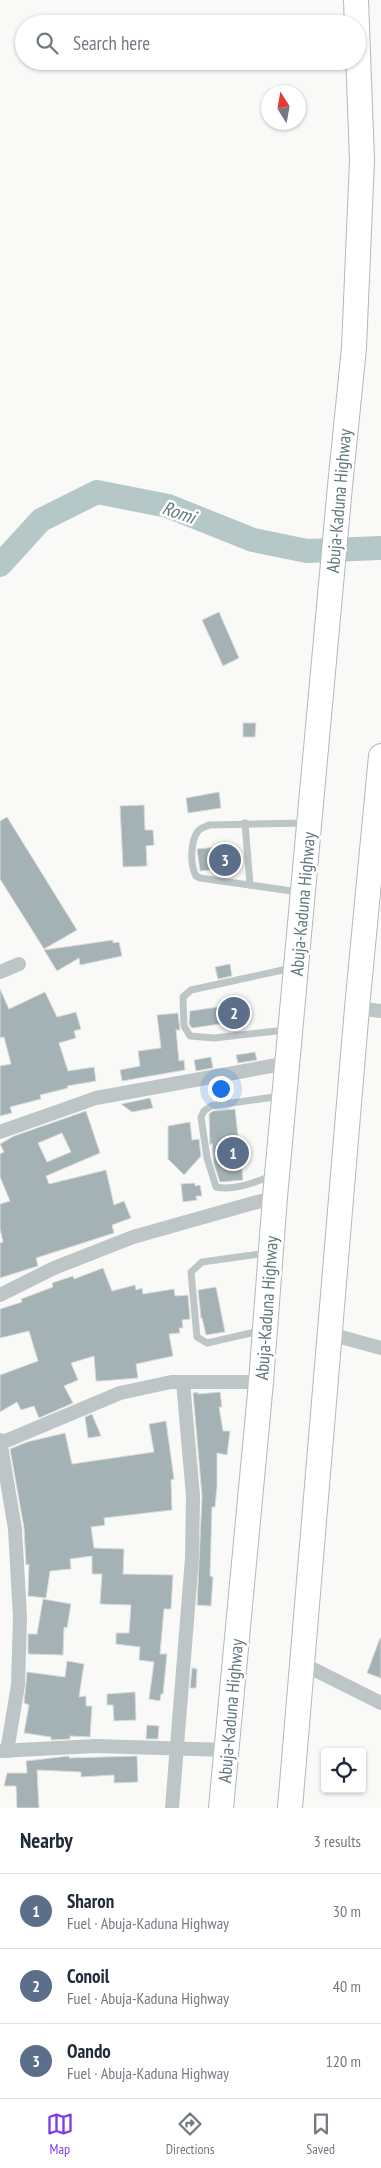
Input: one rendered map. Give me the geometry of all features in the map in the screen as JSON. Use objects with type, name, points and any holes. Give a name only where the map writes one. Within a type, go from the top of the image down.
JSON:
[{"type":"highway","name":"Abuja-Kaduna Highway","points":[[356,0],[357,15]]},
{"type":"highway","name":"Abuja-Kaduna Highway","points":[[221,1808],[262,1382],[276,1186],[354,348],[362,150],[359,70]]},
{"type":"highway","points":[[290,1808],[357,1008],[381,756]]},
{"type":"street","points":[[0,972],[19,964]]},
{"type":"street","points":[[357,1008],[381,1011]]},
{"type":"street","points":[[0,1132],[96,1098],[288,1063]]},
{"type":"street","points":[[0,1295],[54,1268],[133,1237],[276,1186]]},
{"type":"street","points":[[330,1334],[381,1348]]},
{"type":"street","points":[[228,1750],[95,1746],[4,1751],[18,1685],[20,1616],[15,1529],[1,1442],[120,1393],[183,1382],[262,1382]]},
{"type":"street","points":[[172,1808],[192,1558],[193,1505],[183,1382]]},
{"type":"street","points":[[303,1664],[381,1703]]},
{"type":"lane","points":[[245,823],[250,885]]},
{"type":"lane","points":[[304,893],[200,878],[196,876],[193,866],[193,842],[199,830],[209,825],[310,823]]},
{"type":"lane","points":[[292,1030],[214,1038],[190,1036],[184,1026],[182,997],[191,990],[297,967]]},
{"type":"lane","points":[[276,1186],[243,1186],[224,1189],[216,1187],[208,1158],[201,1116],[204,1110],[211,1106],[285,1095]]},
{"type":"lane","points":[[265,1330],[207,1343],[197,1337],[191,1272],[202,1262],[271,1253]]},
{"type":"building","points":[[219,612],[239,658],[223,666],[202,620]]},
{"type":"building","points":[[243,723],[256,723],[255,737],[243,737]]},
{"type":"building","points":[[219,792],[221,808],[188,813],[186,798]]},
{"type":"building","points":[[144,805],[145,830],[153,830],[154,845],[146,846],[147,866],[123,867],[120,806]]},
{"type":"building","points":[[7,817],[77,930],[44,949],[0,879],[0,821]]},
{"type":"building","points":[[229,846],[231,868],[200,871],[197,849]]},
{"type":"building","points":[[113,940],[113,943],[119,942],[122,956],[80,965],[79,958],[57,971],[44,950]]},
{"type":"building","points":[[230,964],[232,976],[218,979],[215,967]]},
{"type":"building","points":[[0,989],[9,1009],[45,992],[57,1017],[76,1012],[81,1029],[74,1031],[76,1038],[59,1043],[68,1071],[94,1067],[96,1081],[67,1086],[68,1088],[40,1095],[41,1099],[10,1107],[12,1113],[0,1116],[0,1066],[11,1064],[4,1037],[0,1038]]},
{"type":"building","points":[[246,1003],[249,1020],[192,1028],[189,1024],[190,1011]]},
{"type":"building","points":[[178,1013],[180,1030],[176,1030],[179,1061],[184,1060],[185,1070],[122,1081],[120,1070],[140,1066],[138,1051],[161,1048],[157,1015]]},
{"type":"building","points":[[255,1052],[257,1060],[238,1063],[236,1055]]},
{"type":"building","points":[[211,1057],[213,1068],[196,1071],[194,1060]]},
{"type":"building","points":[[150,1098],[153,1108],[132,1112],[121,1104]]},
{"type":"building","points":[[235,1109],[243,1180],[220,1182],[214,1164],[212,1143],[210,1145],[209,1114],[213,1111]]},
{"type":"building","points":[[86,1111],[100,1153],[46,1176],[49,1184],[106,1170],[114,1205],[124,1201],[131,1218],[112,1225],[114,1233],[36,1258],[38,1266],[0,1278],[0,1243],[3,1242],[0,1229],[0,1204],[10,1201],[0,1177],[0,1154],[4,1152],[0,1144],[14,1136]],"holes":[[[62,1133],[71,1152],[47,1162],[38,1143]]]},
{"type":"building","points":[[190,1122],[192,1140],[199,1139],[201,1156],[184,1175],[168,1159],[168,1126]]},
{"type":"building","points":[[195,1183],[195,1186],[200,1185],[202,1196],[196,1196],[197,1200],[183,1202],[181,1184]]},
{"type":"building","points":[[103,1268],[112,1291],[135,1285],[136,1290],[142,1288],[143,1294],[174,1289],[175,1296],[188,1295],[190,1319],[182,1320],[183,1328],[179,1328],[180,1333],[169,1334],[173,1356],[136,1364],[138,1378],[101,1381],[96,1381],[94,1356],[71,1363],[78,1380],[64,1386],[73,1403],[39,1418],[34,1406],[21,1410],[17,1402],[0,1412],[0,1375],[38,1361],[29,1331],[0,1338],[0,1309],[22,1302],[21,1299],[53,1287],[52,1283],[73,1276],[74,1279]]},
{"type":"building","points":[[216,1287],[225,1332],[206,1335],[201,1318],[198,1290]]},
{"type":"building","points":[[198,1392],[198,1394],[220,1392],[222,1407],[219,1407],[223,1431],[230,1431],[227,1455],[217,1453],[217,1487],[215,1507],[212,1507],[210,1576],[213,1577],[211,1606],[197,1605],[202,1496],[193,1393]]},
{"type":"building","points":[[92,1414],[101,1436],[88,1438],[85,1417]]},
{"type":"building","points":[[166,1421],[174,1479],[171,1480],[172,1510],[104,1518],[105,1525],[91,1527],[94,1548],[124,1549],[123,1574],[173,1575],[171,1609],[164,1609],[160,1654],[167,1654],[163,1694],[161,1694],[160,1701],[149,1699],[154,1662],[139,1660],[140,1647],[116,1644],[116,1633],[129,1633],[131,1605],[100,1604],[102,1574],[92,1574],[92,1556],[70,1559],[71,1569],[50,1571],[46,1598],[28,1596],[29,1564],[26,1565],[24,1528],[10,1449],[27,1442],[65,1433],[72,1464],[154,1452],[149,1424]]},
{"type":"building","points":[[43,1599],[71,1604],[67,1628],[64,1627],[63,1655],[28,1654],[28,1634],[37,1634]]},
{"type":"building","points":[[381,1638],[381,1678],[367,1673]]},
{"type":"building","points":[[67,1661],[84,1664],[79,1697],[86,1696],[86,1706],[92,1706],[90,1737],[70,1736],[70,1739],[51,1740],[51,1737],[24,1733],[29,1705],[24,1703],[27,1672],[65,1677]]},
{"type":"building","points":[[192,1668],[197,1669],[196,1688],[190,1688]]},
{"type":"building","points":[[135,1692],[136,1720],[114,1721],[113,1705],[107,1705],[107,1694]]},
{"type":"building","points":[[147,1725],[159,1726],[158,1739],[146,1739]]},
{"type":"building","points":[[69,1756],[69,1758],[137,1756],[138,1782],[114,1783],[114,1775],[81,1777],[81,1772],[37,1770],[39,1808],[17,1808],[16,1786],[4,1786],[7,1773],[27,1773],[26,1761]]},
{"type":"waterway","name":"Romi","points":[[0,565],[41,520],[97,492],[168,506],[253,540],[307,551],[381,548]]},
{"type":"place","name":"Oando","points":[[225,860]]},
{"type":"place","name":"Conoil","points":[[234,1013]]},
{"type":"place","name":"Sharon","points":[[233,1153]]}]
